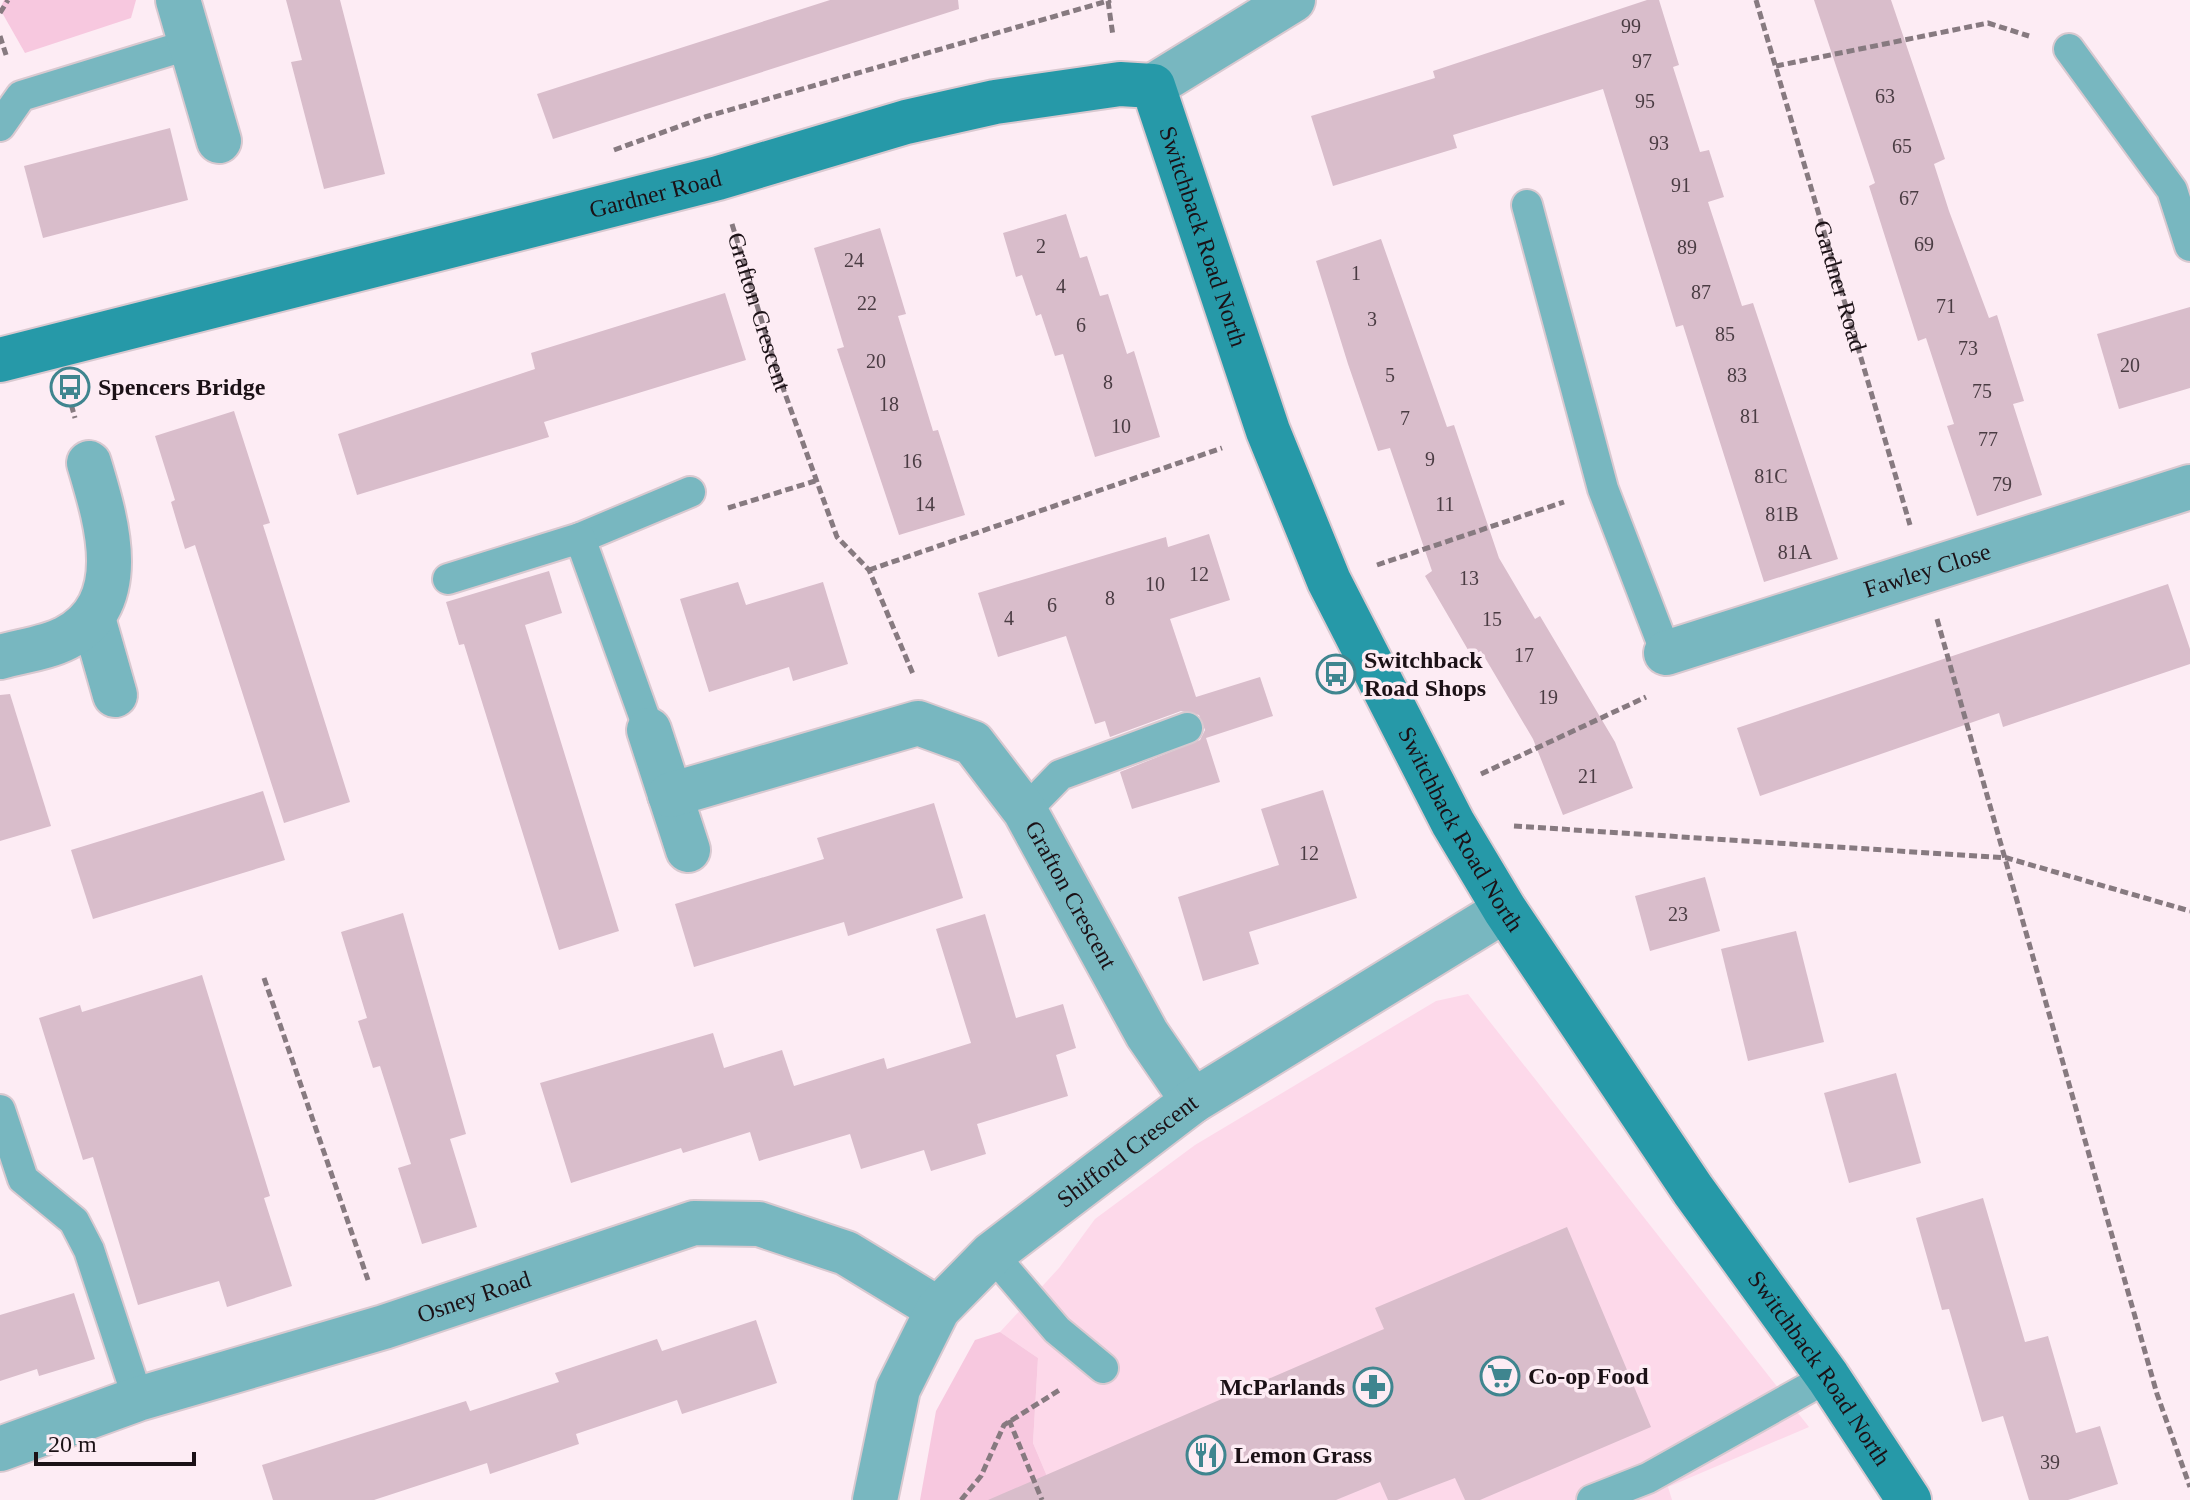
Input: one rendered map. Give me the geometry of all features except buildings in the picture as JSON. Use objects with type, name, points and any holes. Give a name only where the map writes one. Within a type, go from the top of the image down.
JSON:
[{"type":"main road","name":"Gardner Road","points":[[0,360],[718,178],[895,125],[995,102],[1120,84],[1153,86]]},
{"type":"main road","name":"Switchback Road North","points":[[1153,86],[1268,431],[1329,581],[1445,808],[1505,910],[1693,1190],[1828,1377],[1909,1500]]},
{"type":"street","points":[[178,0],[219,141]]},
{"type":"street","points":[[1153,86],[1293,0]]},
{"type":"street","points":[[0,657],[66,638],[93,618],[110,582],[107,531],[89,463]]},
{"type":"street","name":"Fawley Close","points":[[1666,653],[2190,487]]},
{"type":"street","points":[[93,618],[115,695]]},
{"type":"street","points":[[670,795],[918,723]]},
{"type":"street","name":"Grafton Crescent","points":[[918,723],[973,743],[1025,811],[1147,1034],[1193,1101]]},
{"type":"street","points":[[649,730],[688,850]]},
{"type":"street","name":"Shifford Crescent","points":[[875,1500],[898,1389],[938,1309],[992,1254],[1193,1101],[1505,910]]},
{"type":"street","name":"Osney Road","points":[[0,1449],[138,1399],[384,1327],[694,1223],[759,1224],[846,1253],[938,1309]]},
{"type":"lane","points":[[0,126],[21,96],[191,44]]},
{"type":"lane","points":[[2069,49],[2172,190],[2190,246]]},
{"type":"lane","points":[[1527,205],[1603,489],[1666,653]]},
{"type":"lane","points":[[448,579],[580,538],[690,492]]},
{"type":"lane","points":[[580,538],[649,730]]},
{"type":"lane","points":[[1025,811],[1060,775],[1187,728]]},
{"type":"lane","points":[[0,1110],[23,1179],[74,1221],[89,1250],[138,1399]]},
{"type":"lane","points":[[992,1254],[1057,1330],[1103,1368]]},
{"type":"lane","points":[[1592,1500],[1648,1478],[1828,1377]]},
{"type":"path","points":[[0,13],[8,0]]},
{"type":"path","name":"Gardner Road","points":[[1756,0],[2007,858],[2157,1394],[2190,1487]]},
{"type":"path","points":[[1776,66],[1988,23],[2069,49]]},
{"type":"path","name":"Grafton Crescent","points":[[718,178],[779,377],[837,537],[869,570],[913,668],[918,723]]},
{"type":"path","points":[[54,346],[89,463]]},
{"type":"path","points":[[869,570],[1268,431]]},
{"type":"path","points":[[690,492],[729,508],[815,481]]},
{"type":"path","points":[[1329,581],[1603,489]]},
{"type":"path","points":[[1445,808],[1667,687],[1666,653]]},
{"type":"path","points":[[1445,808],[2007,858],[2190,911]]},
{"type":"path","points":[[264,978],[384,1327]]},
{"type":"path","points":[[961,1500],[981,1476],[1009,1420],[1070,1383]]},
{"type":"path","points":[[1009,1420],[1042,1500]]},
{"type":"shaded area","points":[[4,0],[136,0],[131,18],[25,53],[0,9]]},
{"type":"shaded area","points":[[1468,994],[1809,1427],[1668,1487],[1672,1500],[1057,1500],[1033,1443],[1038,1358],[1000,1332],[1059,1268],[1095,1219],[1195,1145],[1436,1001]]},
{"type":"shaded area","points":[[1000,1332],[1038,1358],[1033,1443],[1057,1500],[920,1500],[936,1411],[975,1340]]},
{"type":"place","name":"Spencers Bridge","points":[[70,387]]},
{"type":"place","name":"Switchback Road Shops","points":[[1336,674]]},
{"type":"place","name":"Co-op Food","points":[[1500,1376]]},
{"type":"place","name":"McParlands","points":[[1373,1387]]},
{"type":"place","name":"Lemon Grass","points":[[1206,1455]]}]
